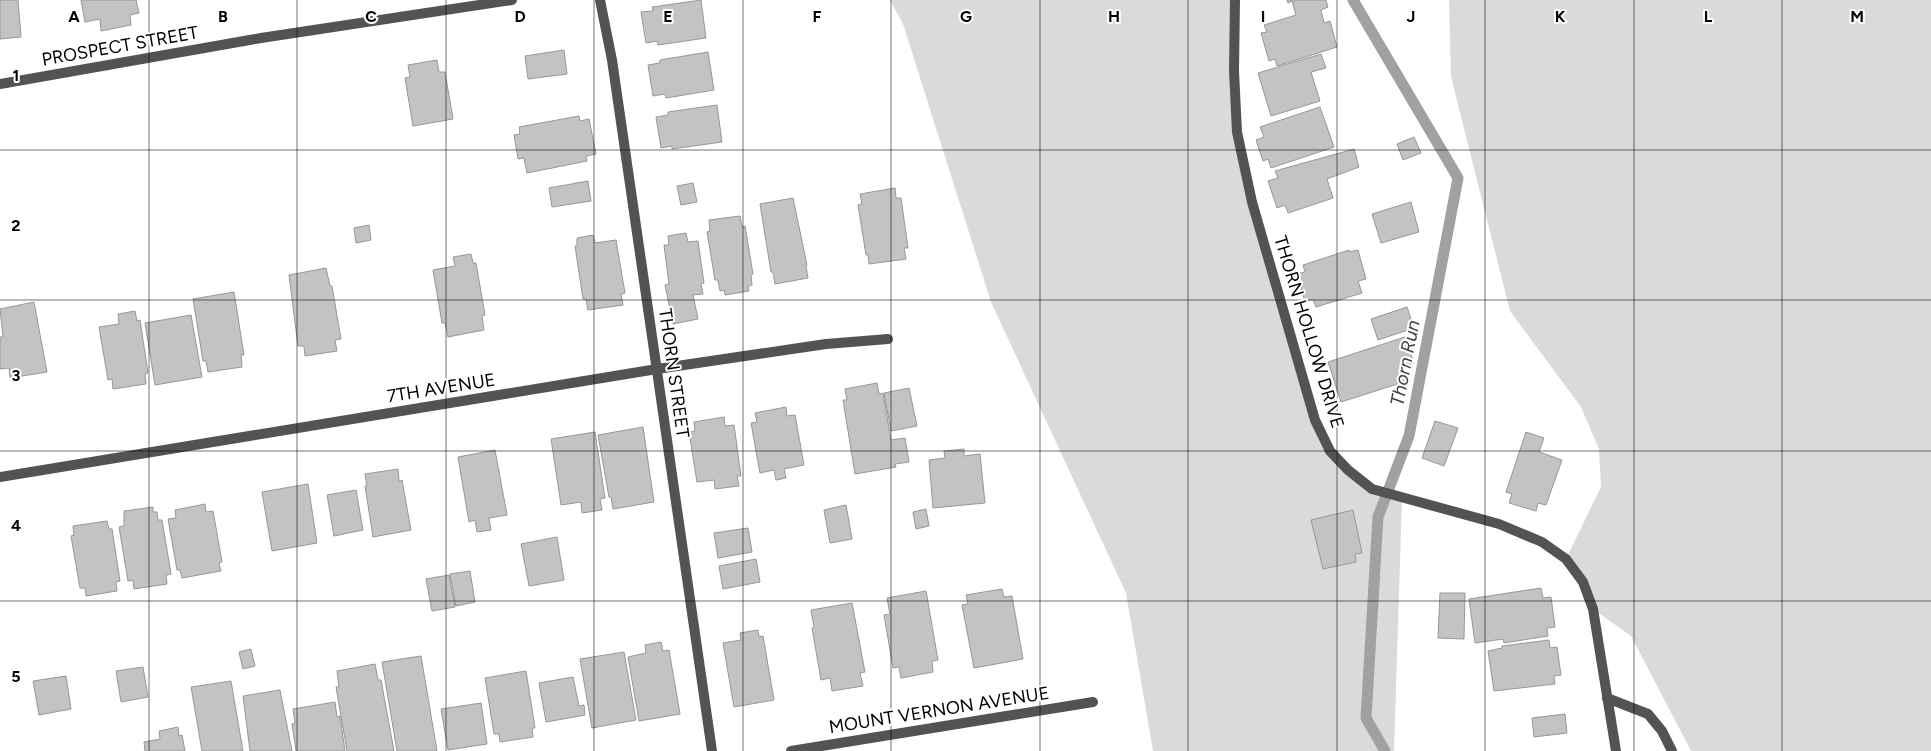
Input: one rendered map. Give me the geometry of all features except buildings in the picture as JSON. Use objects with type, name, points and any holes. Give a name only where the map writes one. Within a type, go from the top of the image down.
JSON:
[{"type":"street","name":"PROSPECT STREET","points":[[0,84],[261,38],[512,0]]},
{"type":"street","name":"THORN STREET","points":[[600,0],[612,60],[712,751]]},
{"type":"street","name":"THORN HOLLOW DRIVE","points":[[1234,0],[1234,70],[1237,132],[1252,202],[1277,291],[1315,420],[1330,451],[1348,470],[1372,489],[1499,524],[1542,542],[1566,559],[1583,582],[1593,609],[1616,751]]},
{"type":"street","name":"7TH AVENUE","points":[[0,477],[657,369],[826,344],[888,339]]},
{"type":"street","points":[[1608,698],[1648,714],[1662,731],[1672,751]]},
{"type":"street","name":"MOUNT VERNON AVENUE","points":[[791,751],[1093,702]]},
{"type":"shaded area","points":[[890,0],[1235,0],[1237,132],[1277,291],[1330,451],[1372,489],[1402,498],[1394,751],[1153,751],[1126,593],[991,302],[903,24]]},
{"type":"shaded area","points":[[1449,0],[1931,0],[1931,751],[1691,751],[1631,636],[1593,609],[1566,559],[1601,487],[1599,449],[1581,407],[1510,311],[1451,77]]},
{"type":"waterway","name":"Thorn Run","points":[[1353,0],[1458,178],[1409,436],[1378,517],[1366,718],[1385,751]]}]
